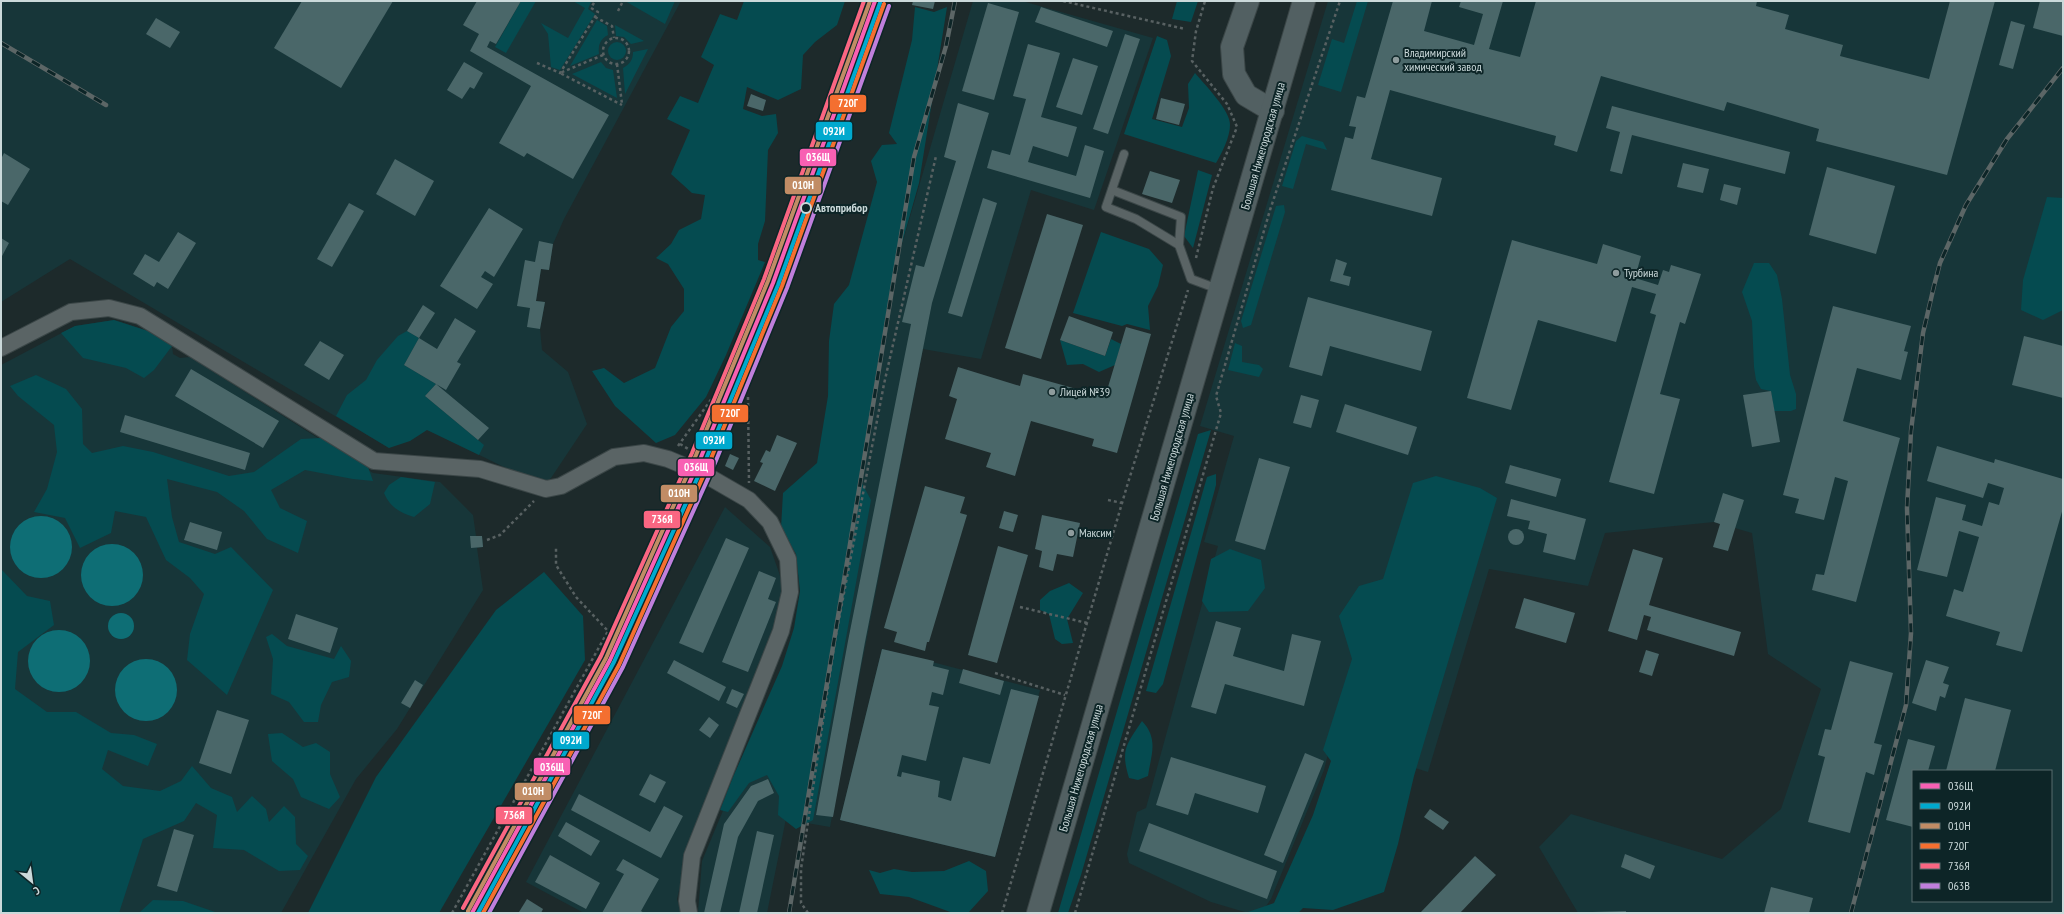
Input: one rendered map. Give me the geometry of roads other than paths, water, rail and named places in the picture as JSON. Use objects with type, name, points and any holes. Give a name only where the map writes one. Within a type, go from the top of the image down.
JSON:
[{"type":"main road","points":[[1248,1],[1232,47],[1234,74],[1246,95],[1273,112]]},
{"type":"main road","name":"Большая Нижегородская улица","points":[[1038,913],[1273,112],[1304,1]]},
{"type":"street","points":[[1,348],[71,312],[109,308],[140,316],[374,461],[480,469],[546,489],[561,486],[614,457],[644,453],[668,459],[704,474],[749,500],[770,522],[788,559],[790,592],[781,631],[692,856],[687,901],[689,913]]},
{"type":"lane","points":[[1124,154],[1106,207],[1136,219],[1179,245]]},
{"type":"lane","points":[[1112,190],[1182,217],[1179,245],[1191,279],[1221,290]]},
{"type":"railway","points":[[789,913],[914,157],[946,46],[955,1]]},
{"type":"railway","points":[[1,43],[106,105]]},
{"type":"railway","points":[[1851,913],[1906,705],[1911,633],[1907,508],[1911,431],[1923,333],[1934,286],[1940,263],[1966,205],[2007,139],[2063,68]]},
{"type":"place","name":"Владимирский химический завод","points":[[1396,60]]},
{"type":"place","name":"Автоприбор","points":[[806,208]]},
{"type":"place","name":"Турбина","points":[[1616,273]]},
{"type":"place","name":"Лицей №39","points":[[1052,392]]},
{"type":"place","name":"Максим","points":[[1071,533]]}]
